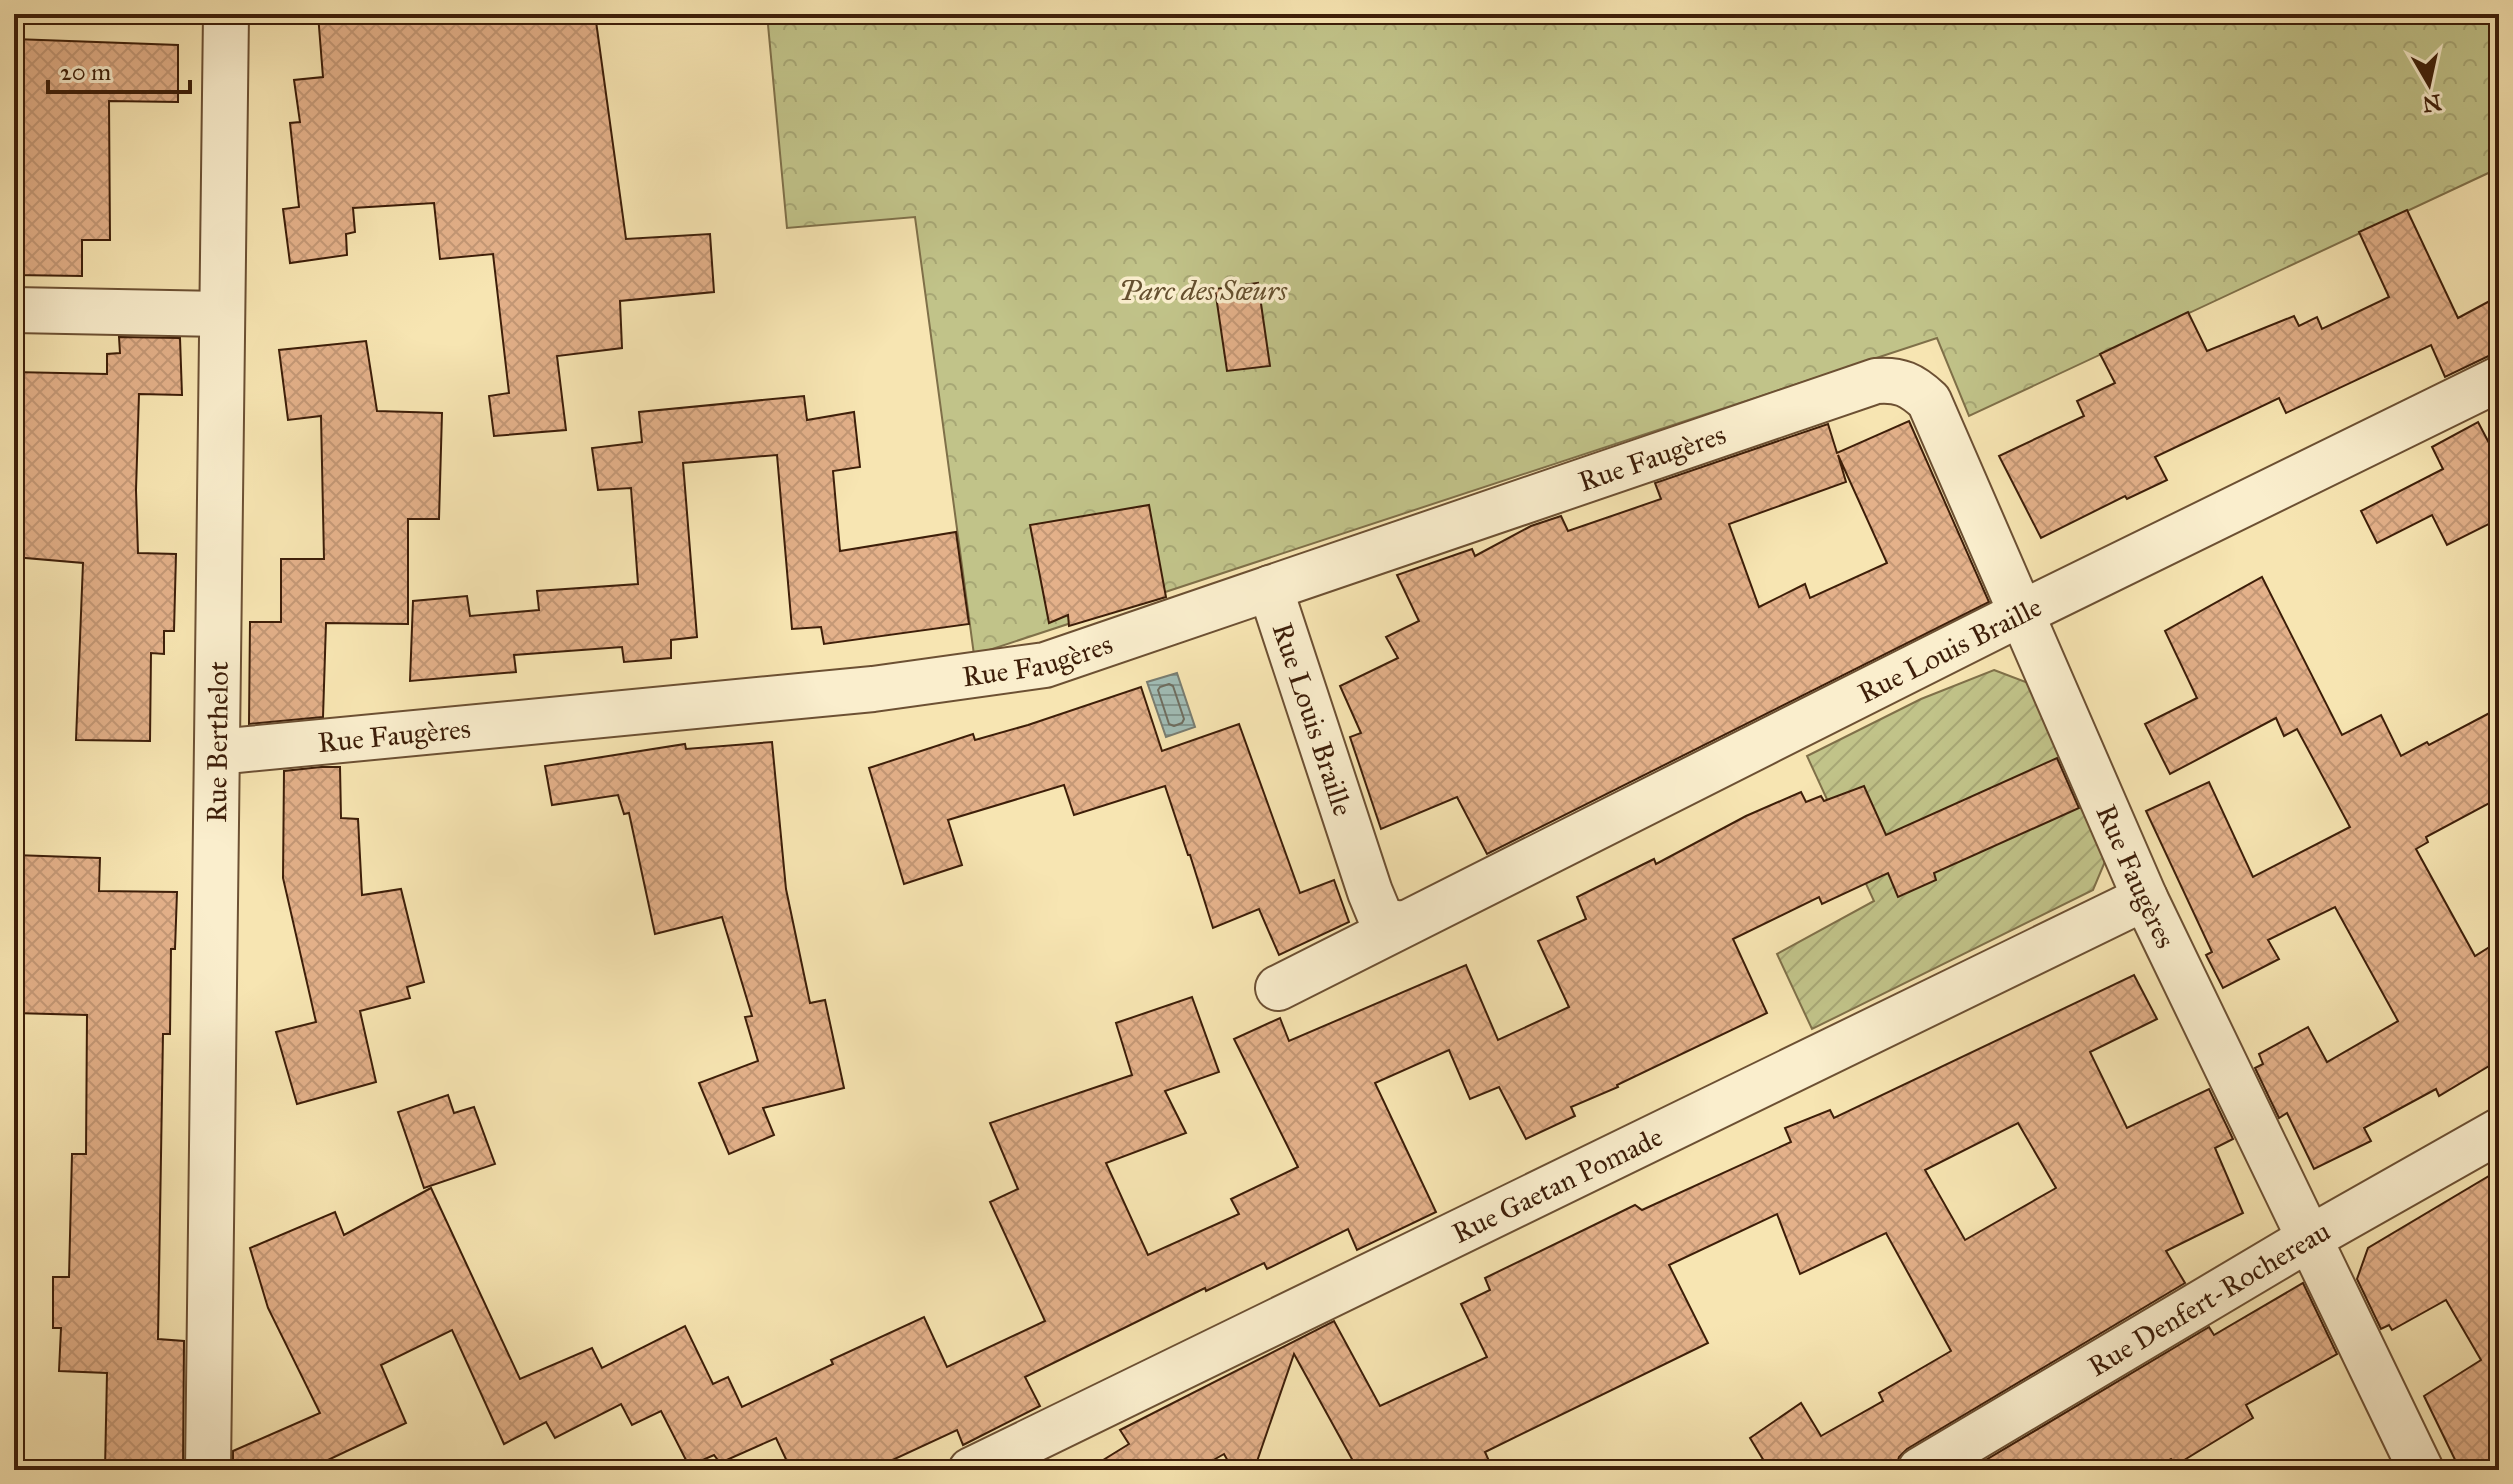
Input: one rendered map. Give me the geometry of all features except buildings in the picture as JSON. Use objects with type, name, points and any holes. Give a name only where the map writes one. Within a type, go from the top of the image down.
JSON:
[{"type":"street","name":"Rue Berthelot","points":[[208,1470],[226,14]]},
{"type":"street","points":[[14,310],[221,314]]},
{"type":"street","name":"Rue Faugères","points":[[217,752],[873,689],[1045,665],[1876,381],[1895,379],[1914,387],[1929,401],[2145,898],[2421,1470]]},
{"type":"street","name":"Rue Louis Braille","points":[[1278,988],[2022,613],[2499,379]]},
{"type":"street","name":"Rue Louis Braille","points":[[1270,588],[1370,892],[1382,921],[1404,924]]},
{"type":"street","name":"Rue Gaetan Pomade","points":[[971,1470],[2145,898]]},
{"type":"street","name":"Rue Denfert-Rochereau","points":[[1920,1470],[2310,1238],[2499,1131]]},
{"type":"green space","name":"Parc des Sœurs","points":[[767,14],[2499,14],[2499,168],[1969,416],[1937,338],[974,655],[915,217],[787,228]]},
{"type":"green space","points":[[1994,670],[2031,684],[2109,852],[2093,890],[1812,1029],[1777,954],[1874,901],[1807,756],[1921,699]]},
{"type":"water","points":[[1177,673],[1195,727],[1166,737],[1147,682]]}]
